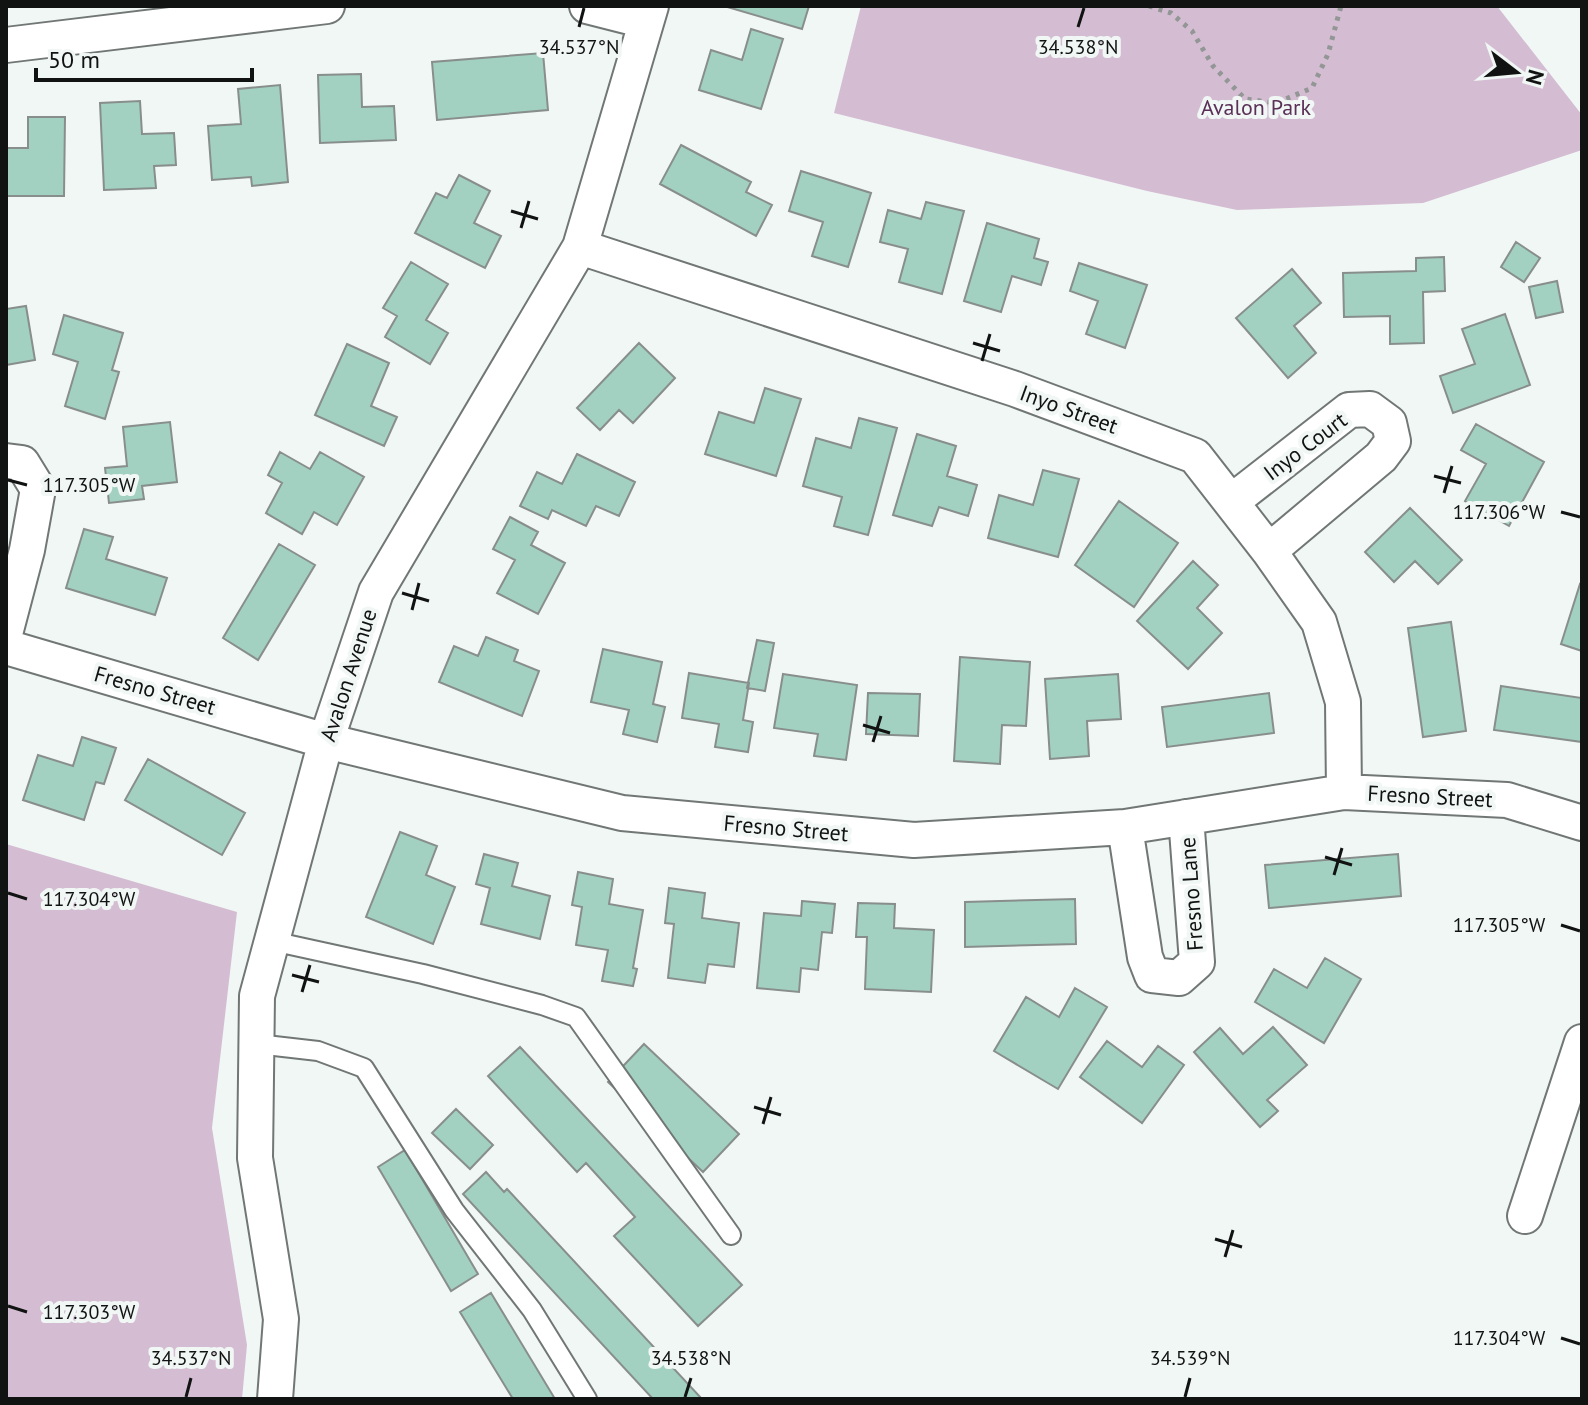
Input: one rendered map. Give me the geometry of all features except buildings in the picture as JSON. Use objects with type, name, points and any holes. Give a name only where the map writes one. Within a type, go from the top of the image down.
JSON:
[{"type":"street","points":[[6,45],[327,6]]},
{"type":"street","points":[[587,6],[648,13]]},
{"type":"street","name":"Avalon Avenue","points":[[275,1399],[281,1319],[255,1158],[257,996],[326,741],[376,592],[580,247],[648,13]]},
{"type":"street","name":"Inyo Street","points":[[580,247],[1015,389],[1195,456],[1269,551],[1319,622],[1343,702],[1344,792]]},
{"type":"street","name":"Inyo Court","points":[[1231,502],[1349,410],[1370,409],[1389,423],[1393,441],[1381,457],[1269,551]]},
{"type":"street","points":[[6,461],[22,463],[38,489],[27,550],[6,630]]},
{"type":"street","name":"Fresno Street","points":[[6,647],[326,741],[622,813],[914,840],[1125,827],[1344,792],[1507,800],[1582,823]]},
{"type":"street","name":"Fresno Lane","points":[[1125,827],[1145,957],[1152,975],[1179,978],[1197,962],[1186,817]]},
{"type":"street","points":[[1525,1216],[1582,1042]]},
{"type":"lane","points":[[272,941],[423,974],[576,1017],[731,1235]]},
{"type":"lane","points":[[257,1044],[318,1051],[364,1068],[454,1210],[532,1310],[587,1399]]},
{"type":"path","points":[[1149,6],[1171,13],[1192,31],[1213,66],[1245,99],[1276,103],[1312,88],[1328,54],[1341,6]]},
{"type":"green space","name":"Avalon Park","points":[[861,6],[1497,6],[1582,115],[1582,150],[1423,203],[1237,210],[1147,191],[834,113]]},
{"type":"green space","points":[[6,844],[237,912],[212,1128],[247,1345],[242,1399],[6,1399]]}]
